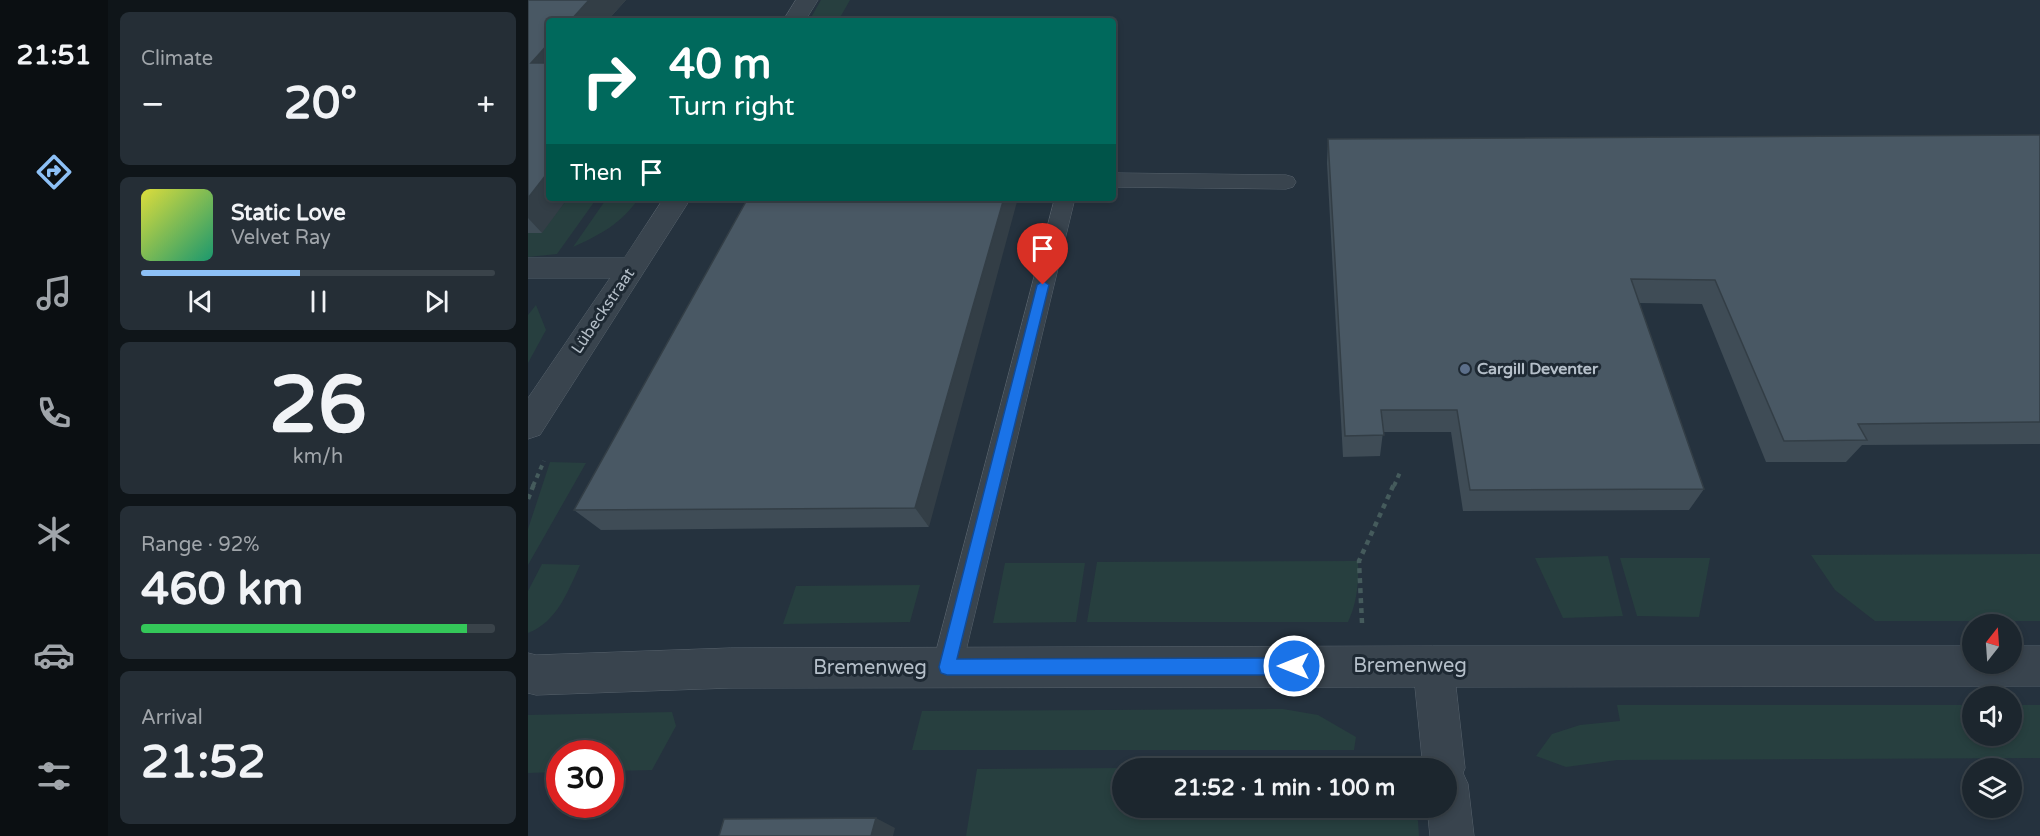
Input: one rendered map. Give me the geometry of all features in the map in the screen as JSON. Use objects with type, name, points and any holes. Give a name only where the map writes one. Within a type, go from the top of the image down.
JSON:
[{"type":"street","points":[[796,18],[807,0]]},
{"type":"street","name":"Lübeckstraat","points":[[528,425],[676,201]]},
{"type":"street","points":[[528,268],[633,268]]},
{"type":"street","points":[[1433,666],[1443,758]]},
{"type":"street","name":"Bremenweg","points":[[528,674],[730,668],[2040,666]]},
{"type":"street","points":[[1450,818],[1452,836]]},
{"type":"lane","points":[[1116,180],[1286,182]]},
{"type":"lane","points":[[947,667],[1064,201]]},
{"type":"path","points":[[1363,666],[1359,561],[1401,470]]},
{"type":"green space","points":[[821,0],[850,0],[840,18],[811,18]]},
{"type":"green space","points":[[566,201],[595,201],[557,254],[528,257],[528,233],[542,232]]},
{"type":"green space","points":[[605,201],[637,201],[625,215],[610,227],[573,247]]},
{"type":"green space","points":[[536,305],[546,330],[528,363],[528,315]]},
{"type":"green space","points":[[550,462],[586,463],[528,565],[528,529]]},
{"type":"green space","points":[[2040,554],[2040,621],[2022,621],[2022,614],[1962,614],[1962,621],[1875,621],[1835,590],[1811,555]]},
{"type":"green space","points":[[1608,556],[1623,616],[1563,618],[1535,558]]},
{"type":"green space","points":[[1620,558],[1710,558],[1699,617],[1637,616]]},
{"type":"green space","points":[[1358,561],[1357,592],[1348,622],[1087,622],[1097,562]]},
{"type":"green space","points":[[1005,563],[1085,563],[1076,622],[993,623]]},
{"type":"green space","points":[[542,564],[580,565],[554,614],[538,628],[528,633],[528,591]]},
{"type":"green space","points":[[920,585],[910,622],[783,624],[796,586]]},
{"type":"green space","points":[[1617,705],[1962,705],[1962,746],[2022,746],[2022,705],[2040,705],[2040,758],[1617,760],[1566,767],[1536,756],[1552,734],[1580,725],[1620,721]]},
{"type":"green space","points":[[1283,709],[1318,715],[1356,737],[1354,750],[912,750],[922,711]]},
{"type":"green space","points":[[672,712],[676,726],[652,770],[624,771],[624,740],[546,740],[546,772],[528,773],[528,715]]},
{"type":"green space","points":[[1112,768],[1112,818],[1416,818],[1419,836],[966,836],[977,769]]},
{"type":"building","points":[[528,0],[589,0],[573,18],[546,18],[546,46],[531,63],[546,63],[546,175],[528,198]]},
{"type":"building","points":[[2040,135],[2040,422],[1858,424],[1867,440],[1784,441],[1715,280],[1631,279],[1704,489],[1470,490],[1457,410],[1381,410],[1384,435],[1345,436],[1328,139]]},
{"type":"building","points":[[746,201],[1003,201],[915,508],[574,510]]},
{"type":"building","points":[[876,818],[871,836],[719,836],[724,819]]},
{"type":"place","name":"Cargill Deventer","points":[[1465,369]]},
{"type":"route","points":[[1043,285],[947,667],[1294,666]]}]
